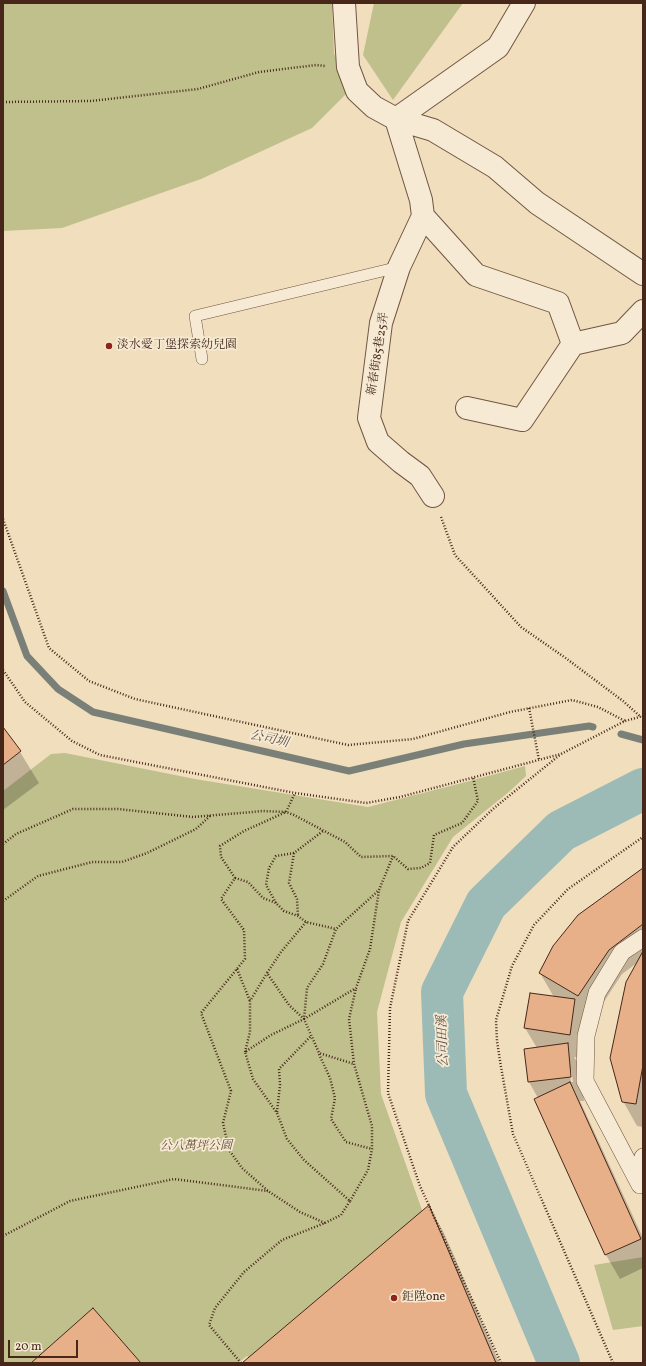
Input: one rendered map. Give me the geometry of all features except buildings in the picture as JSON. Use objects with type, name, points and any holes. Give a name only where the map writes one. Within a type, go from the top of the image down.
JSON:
[{"type":"street","points":[[344,3],[348,67],[357,91],[374,107],[396,119],[434,130],[495,167],[537,203],[643,274]]},
{"type":"street","points":[[396,119],[498,47],[524,3]]},
{"type":"street","points":[[396,119],[421,200],[423,216],[476,275],[558,303],[573,344]]},
{"type":"street","name":"新春街85巷25弄","points":[[423,216],[399,267],[381,323],[369,418],[378,442],[420,476],[433,496]]},
{"type":"street","points":[[466,408],[522,420],[573,344],[622,333],[643,311]]},
{"type":"street","points":[[642,1184],[585,1080],[585,1073],[586,1036],[597,993],[622,952],[643,938]]},
{"type":"street","points":[[642,1184],[643,1157]]},
{"type":"lane","points":[[202,359],[195,316],[399,267]]},
{"type":"path","points":[[3,102],[91,101],[198,89],[259,72],[316,65],[348,67]]},
{"type":"path","points":[[433,496],[455,555],[521,627],[567,659],[642,717]]},
{"type":"path","points":[[3,519],[49,648],[89,681],[135,698],[348,745],[413,739],[510,712],[572,700],[598,707],[625,721]]},
{"type":"path","points":[[3,670],[25,702],[72,741],[100,755],[295,793],[366,803],[400,797],[561,754]]},
{"type":"path","points":[[529,708],[539,760]]},
{"type":"path","points":[[501,1363],[420,1186],[388,1093],[390,1008],[408,921],[453,847],[494,808],[561,754],[625,721],[642,717]]},
{"type":"path","points":[[3,844],[16,834],[73,809],[118,809],[193,817],[263,811],[286,812],[346,842],[361,857],[393,856],[408,869],[421,868],[430,863],[434,835],[462,823],[478,801],[473,777]]},
{"type":"path","points":[[276,903],[263,898],[248,882],[234,878],[221,857],[220,846],[244,831],[286,812],[295,793]]},
{"type":"path","points":[[3,901],[38,876],[92,862],[122,862],[148,853],[196,829],[211,815]]},
{"type":"path","points":[[323,831],[294,853],[276,856],[270,868],[266,885],[276,903],[284,911],[298,916],[306,922],[336,929]]},
{"type":"path","points":[[613,1363],[513,1134],[497,1042],[496,1020],[512,966],[534,925],[568,889],[643,837]]},
{"type":"path","points":[[294,853],[289,883],[297,899],[298,916]]},
{"type":"path","points":[[241,1363],[209,1325],[215,1308],[244,1272],[282,1240],[341,1215],[368,1170],[372,1149],[372,1126],[354,1064],[349,1019],[356,988],[370,949],[379,890],[393,856]]},
{"type":"path","points":[[234,878],[221,899],[244,930],[245,959],[201,1013],[231,1091],[223,1123],[229,1150],[242,1168],[268,1191],[300,1212],[325,1223]]},
{"type":"path","points":[[304,1019],[307,988],[323,964],[336,929],[379,890]]},
{"type":"path","points":[[250,1002],[281,952],[306,922]]},
{"type":"path","points":[[237,969],[250,1002],[250,1032],[245,1052],[252,1079],[277,1113],[287,1139],[304,1160],[350,1201]]},
{"type":"path","points":[[267,973],[289,1005],[304,1019],[330,1078],[335,1098],[331,1119],[346,1142],[372,1149]]},
{"type":"path","points":[[245,1052],[271,1035],[304,1019],[356,988]]},
{"type":"path","points":[[277,1113],[280,1085],[279,1069],[311,1036]]},
{"type":"path","points":[[319,1053],[354,1064]]},
{"type":"path","points":[[3,1236],[70,1201],[174,1179],[268,1191]]},
{"type":"green space","points":[[3,3],[332,3],[334,53],[348,92],[312,128],[201,179],[62,228],[3,231]]},
{"type":"green space","points":[[374,3],[463,3],[393,100],[363,55]]},
{"type":"green space","name":"公八萬坪公園","points":[[65,753],[195,779],[368,807],[525,766],[526,776],[510,791],[453,837],[401,922],[377,1012],[381,1094],[422,1210],[490,1363],[253,1363],[247,1356],[238,1363],[3,1363],[3,791],[51,754]]},
{"type":"green space","points":[[643,1257],[643,1326],[613,1330],[594,1265]]},
{"type":"waterway","name":"公司圳","points":[[3,591],[27,656],[58,689],[93,712],[349,771],[464,744],[589,726],[593,727]]},
{"type":"waterway","name":"公司圳","points":[[621,734],[643,740]]},
{"type":"waterway","name":"公司田溪","points":[[559,1363],[446,1094],[442,992],[486,904],[561,831],[643,789]]},
{"type":"place","name":"淡水愛丁堡探索幼兒園","points":[[109,346]]},
{"type":"place","name":"鉅陞one","points":[[394,1298]]}]
